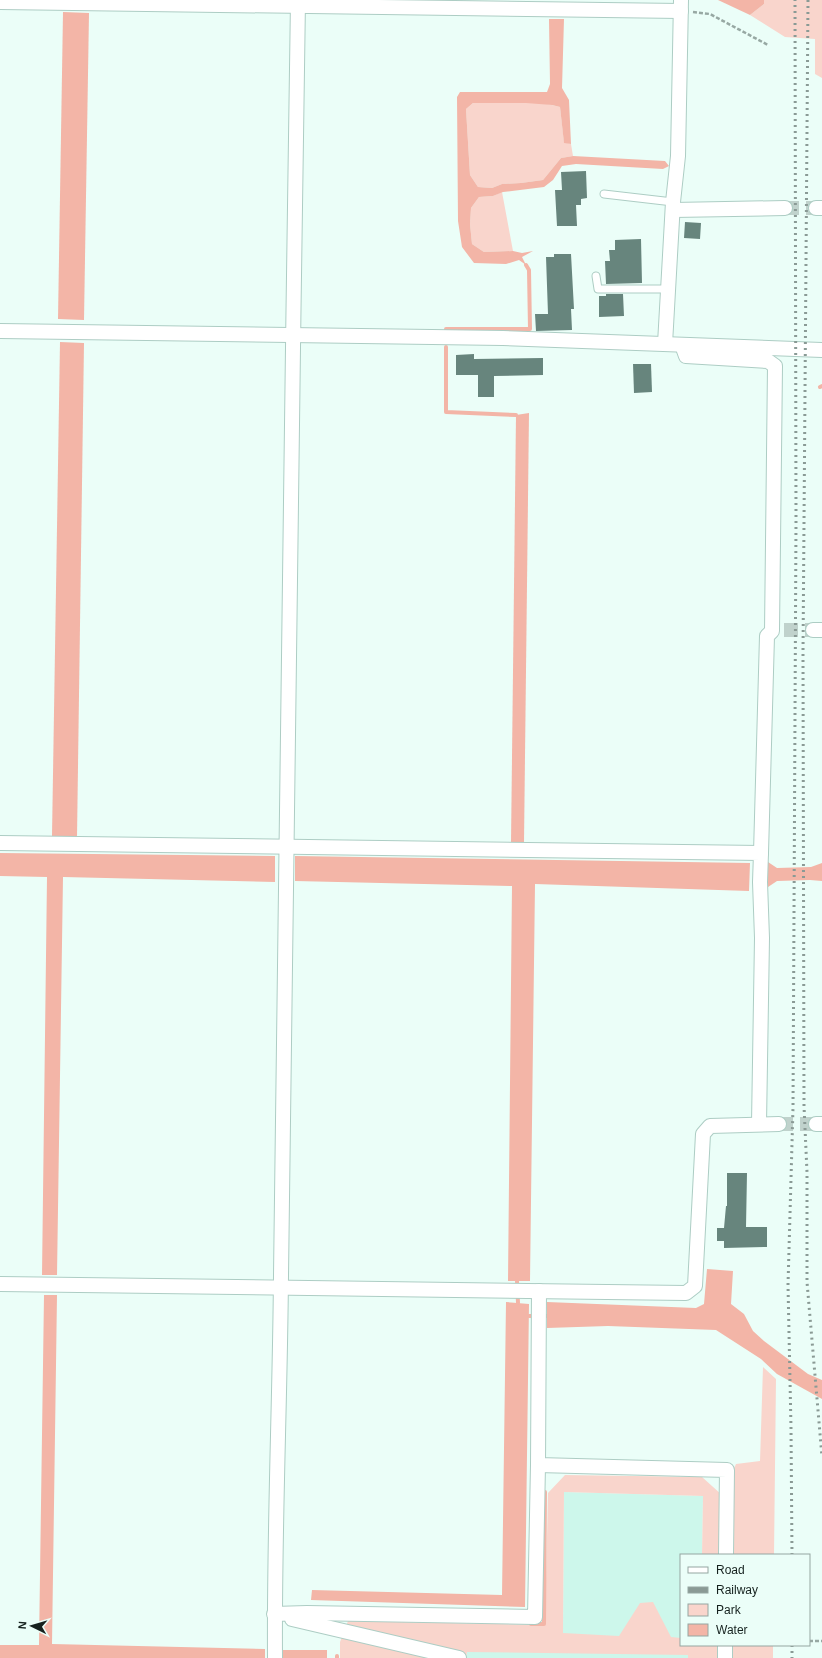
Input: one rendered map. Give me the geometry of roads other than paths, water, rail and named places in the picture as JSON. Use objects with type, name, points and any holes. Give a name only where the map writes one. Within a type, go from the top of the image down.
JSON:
[{"type":"street","points":[[0,2],[681,6],[678,156],[667,289],[665,344]]},
{"type":"street","points":[[275,1658],[274,1614],[281,1287],[285,847],[298,3]]},
{"type":"street","points":[[673,206],[785,208]]},
{"type":"street","points":[[0,331],[503,338],[822,350]]},
{"type":"street","points":[[682,345],[686,356],[768,361],[775,366],[778,630],[767,636],[760,875],[762,938],[759,1124]]},
{"type":"street","points":[[0,843],[761,854]]},
{"type":"street","points":[[0,1284],[686,1293],[695,1286],[703,1134],[710,1126],[779,1124]]},
{"type":"street","points":[[274,1614],[307,1613],[535,1617],[539,1291]]},
{"type":"street","points":[[538,1465],[727,1470],[726,1554]]},
{"type":"street","points":[[274,1614],[459,1658]]},
{"type":"street","points":[[725,1646],[725,1658]]},
{"type":"lane","points":[[604,194],[673,206]]},
{"type":"lane","points":[[596,276],[598,289],[667,289]]},
{"type":"water","points":[[718,0],[764,0],[764,4],[750,15]]},
{"type":"water","points":[[63,12],[89,13],[84,320],[58,319]]},
{"type":"water","points":[[549,19],[564,19],[562,88],[569,100],[571,144],[564,143],[560,107],[526,103],[473,103],[466,109],[470,175],[478,187],[492,188],[502,184],[543,180],[561,158],[573,156],[665,161],[669,166],[663,169],[576,164],[562,166],[553,180],[544,187],[503,192],[493,196],[479,197],[471,208],[470,224],[472,244],[484,252],[513,251],[522,253],[533,251],[522,257],[526,265],[519,260],[506,264],[474,263],[462,247],[458,221],[457,97],[460,92],[547,92],[550,84]]},
{"type":"water","points":[[60,342],[84,343],[77,837],[52,836]]},
{"type":"water","points":[[529,413],[524,843],[511,843],[516,415]]},
{"type":"water","points":[[0,853],[275,856],[275,882],[63,877],[57,1275],[42,1275],[47,877],[0,876]]},
{"type":"water","points":[[295,856],[750,863],[749,891],[535,884],[530,1281],[508,1281],[512,886],[295,881]]},
{"type":"water","points":[[768,862],[777,868],[811,867],[822,863],[822,881],[777,881],[768,887]]},
{"type":"water","points":[[707,1269],[733,1271],[731,1304],[744,1314],[753,1331],[764,1341],[808,1374],[822,1380],[822,1399],[777,1374],[761,1359],[716,1330],[608,1326],[547,1328],[547,1302],[696,1308],[704,1304]]},
{"type":"water","points":[[44,1295],[57,1295],[52,1644],[265,1649],[265,1658],[0,1658],[0,1645],[39,1645]]},
{"type":"water","points":[[506,1302],[529,1304],[525,1607],[311,1600],[312,1590],[502,1595]]},
{"type":"water","points":[[283,1650],[327,1650],[327,1658],[283,1658]]},
{"type":"waterway","points":[[446,329],[530,329],[529,270],[526,265]]},
{"type":"waterway","points":[[446,347],[446,412],[516,415]]},
{"type":"waterway","points":[[517,1281],[518,1303]]},
{"type":"waterway","points":[[529,1316],[547,1316]]},
{"type":"waterway","points":[[531,1624],[544,1624],[545,1492]]},
{"type":"tunnel","points":[[785,208],[816,208]]},
{"type":"tunnel","points":[[784,630],[813,630]]},
{"type":"tunnel","points":[[779,1124],[816,1124]]},
{"type":"railway","points":[[792,1554],[788,1285],[793,1108],[796,521],[795,0]]},
{"type":"railway","points":[[808,0],[803,653],[804,1106],[807,1172],[807,1282],[822,1457]]},
{"type":"railway","points":[[792,1646],[792,1658]]}]
